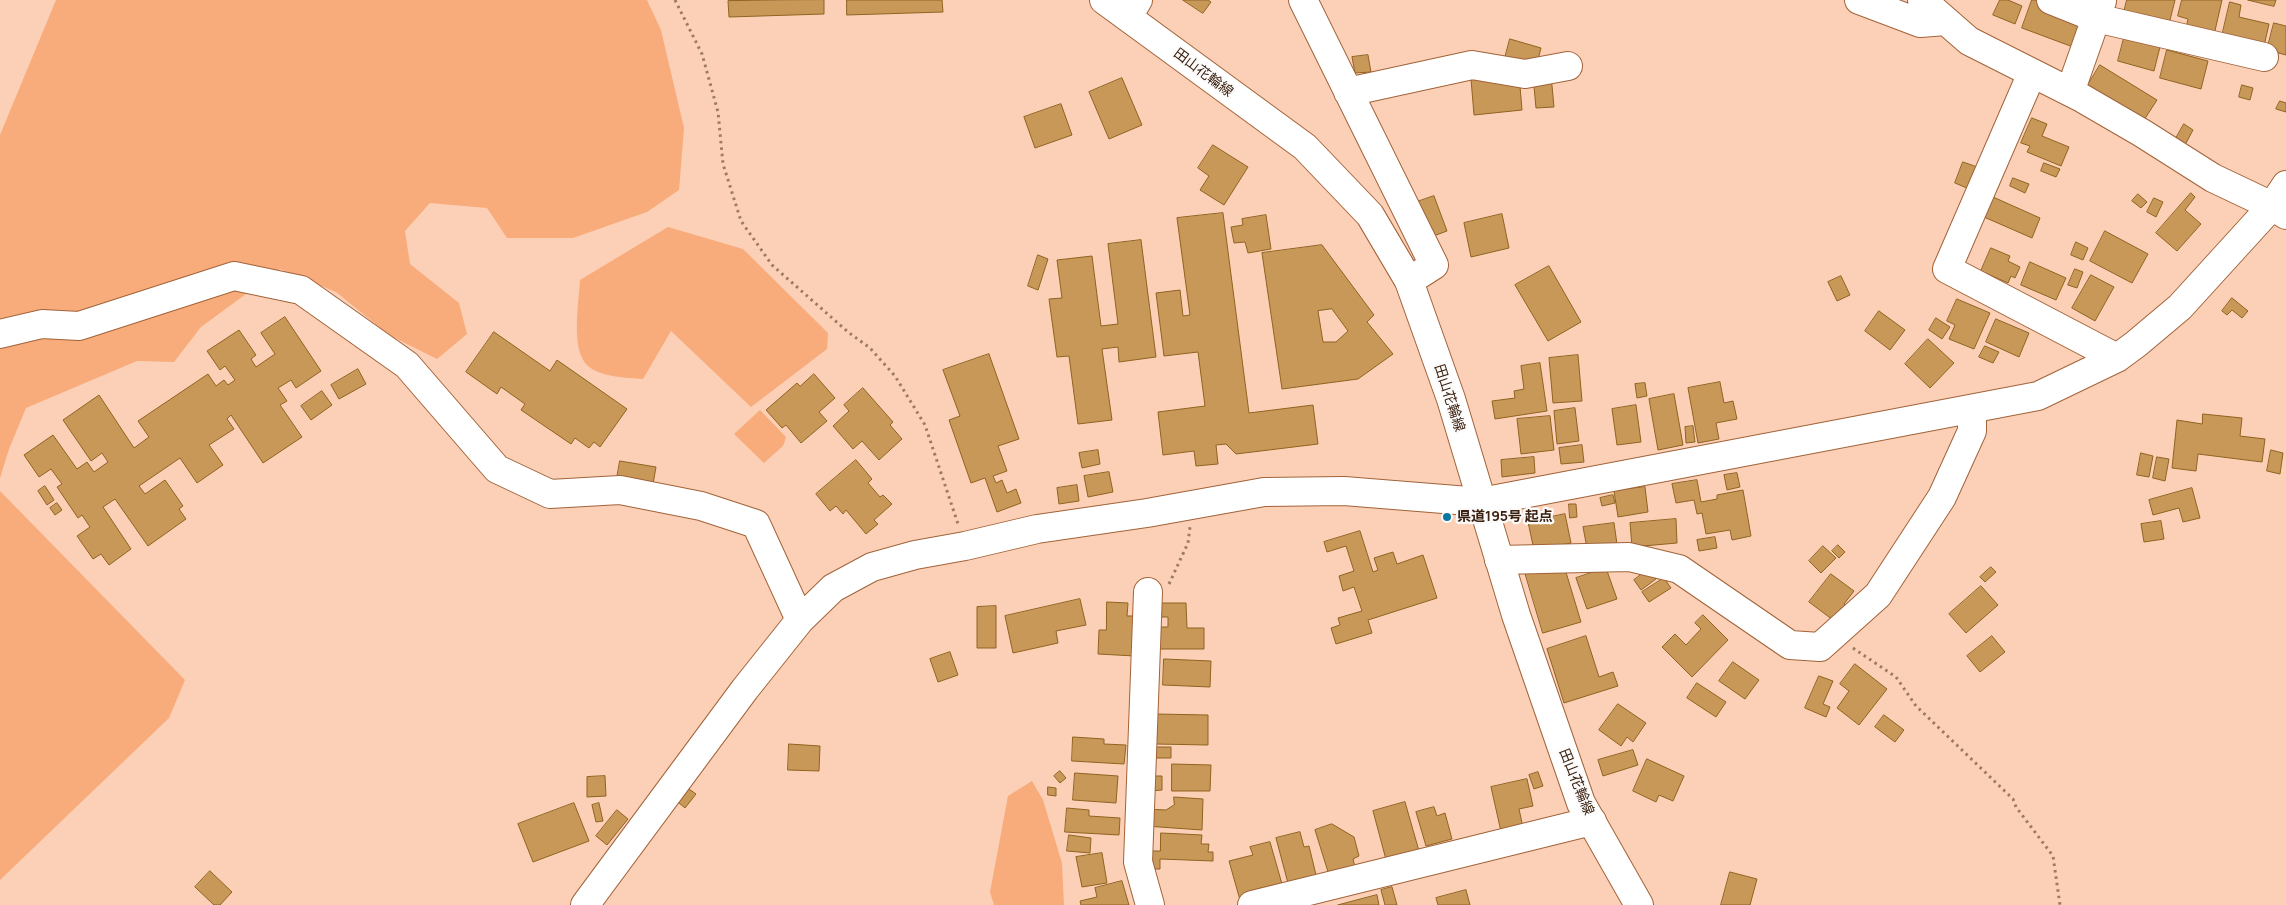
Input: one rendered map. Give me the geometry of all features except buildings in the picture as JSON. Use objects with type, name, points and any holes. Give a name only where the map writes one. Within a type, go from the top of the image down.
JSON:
[{"type":"street","name":"田山花輪線","points":[[1104,0],[1133,9],[1305,148],[1370,215],[1409,281],[1451,399],[1516,615],[1581,803],[1637,904]]},
{"type":"street","points":[[1303,0],[1434,265],[1409,281]]},
{"type":"street","points":[[1859,0],[1920,23],[1946,21]]},
{"type":"street","points":[[585,905],[745,688],[800,620],[833,588],[872,567],[915,555],[966,546],[1037,528],[1194,505],[1264,492],[1344,491],[1482,502],[2038,396],[2117,358],[2180,306],[2281,202],[2213,178],[2142,133],[2070,92],[1969,41],[1922,0]]},
{"type":"street","points":[[2051,0],[2099,9],[2264,57]]},
{"type":"street","points":[[2070,92],[2099,9]]},
{"type":"street","points":[[1348,92],[1472,65],[1525,74],[1568,66]]},
{"type":"street","points":[[2032,73],[1947,269],[2117,358]]},
{"type":"street","points":[[0,334],[42,324],[79,326],[234,276],[301,290],[407,365],[497,468],[550,494],[620,490],[701,506],[756,524],[800,620]]},
{"type":"street","points":[[1500,560],[1629,557],[1679,569],[1790,645],[1820,647],[1878,595],[1937,505],[1972,431],[1972,410]]},
{"type":"street","points":[[1148,592],[1138,862],[1150,905]]},
{"type":"street","points":[[1252,905],[1592,822]]},
{"type":"path","points":[[675,0],[702,54],[718,112],[723,164],[741,221],[772,265],[848,332],[870,348],[895,376],[925,425],[966,546]]},
{"type":"path","points":[[1148,592],[1171,583],[1188,543],[1194,505]]},
{"type":"path","points":[[1820,647],[1852,648],[1896,677],[1916,706],[2013,800],[2016,807],[2053,856],[2060,905]]},
{"type":"shaded area","points":[[56,0],[647,0],[661,30],[684,128],[679,190],[647,212],[573,238],[507,238],[487,208],[430,203],[405,231],[410,264],[459,303],[467,334],[437,359],[389,335],[336,292],[280,269],[201,327],[174,362],[137,361],[26,408],[9,449],[0,478],[0,135]]},
{"type":"shaded area","points":[[668,227],[743,249],[828,333],[827,349],[751,407],[671,331],[643,379],[607,375],[593,370],[582,359],[577,338],[580,280]]},
{"type":"shaded area","points":[[760,410],[786,437],[783,446],[764,463],[734,434]]},
{"type":"shaded area","points":[[0,491],[185,680],[169,718],[0,880]]},
{"type":"shaded area","points":[[1032,781],[1043,800],[1062,863],[1064,905],[994,905],[990,892],[1008,796]]},
{"type":"place","name":"県道195号 起点","points":[[1447,517]]}]
